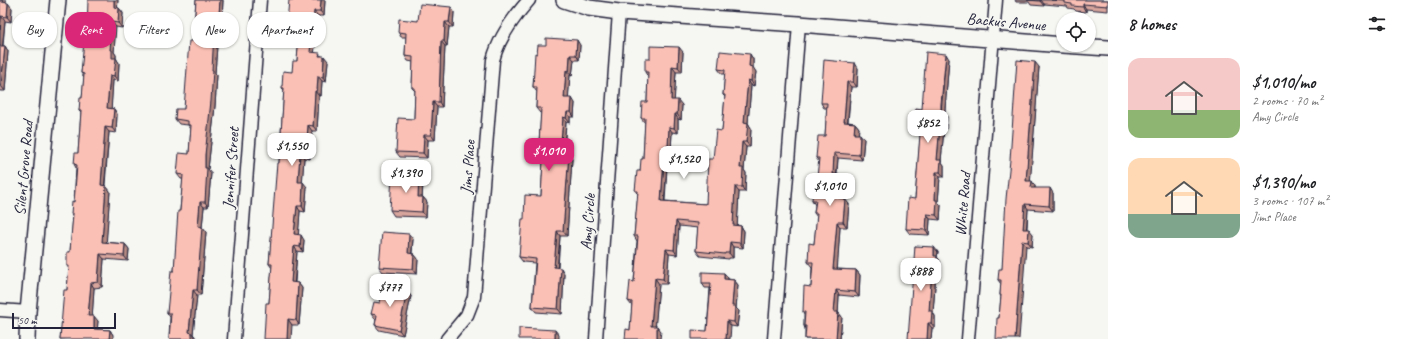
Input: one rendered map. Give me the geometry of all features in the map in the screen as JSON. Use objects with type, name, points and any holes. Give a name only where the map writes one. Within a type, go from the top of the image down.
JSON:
[{"type":"street","name":"Silent Grove Road","points":[[27,339],[28,312],[58,0]]},
{"type":"street","name":"Jennifer Street","points":[[234,339],[260,0]]},
{"type":"street","name":"Jims Place","points":[[447,339],[467,315],[474,297],[493,60],[496,46],[513,19],[529,0]]},
{"type":"street","name":"Backus Avenue","points":[[564,0],[590,8],[619,12],[799,24],[1056,44]]},
{"type":"street","name":"White Road","points":[[968,339],[996,0]]},
{"type":"street","name":"Amy Circle","points":[[596,339],[619,12]]},
{"type":"street","points":[[774,339],[799,24]]},
{"type":"street","name":"Backus Avenue","points":[[1096,47],[1108,48]]},
{"type":"street","points":[[0,310],[28,312]]},
{"type":"building","points":[[0,0],[8,3],[7,17],[1,16],[0,30]]},
{"type":"building","points":[[88,0],[114,0],[114,7],[119,8],[118,23],[116,23],[116,12],[88,12]]},
{"type":"building","points":[[196,0],[220,0],[219,12],[195,12]]},
{"type":"building","points":[[289,0],[321,0],[320,11],[288,12]]},
{"type":"building","points":[[1051,0],[1108,0],[1108,6],[1083,4],[1083,7],[1072,6],[1072,4],[1065,3],[1065,1]]},
{"type":"building","points":[[420,4],[451,7],[449,22],[445,22],[444,41],[441,41],[439,102],[433,102],[431,135],[424,135],[423,153],[396,152],[398,118],[414,119],[415,88],[412,88],[413,57],[405,56],[406,33],[398,32],[399,19],[418,21]]},
{"type":"building","points":[[546,38],[577,40],[576,55],[570,55],[569,71],[566,70],[564,98],[572,98],[571,112],[567,112],[566,118],[563,117],[560,154],[569,154],[563,231],[557,231],[554,267],[561,268],[558,309],[532,307],[536,259],[519,257],[522,219],[524,219],[525,195],[541,196],[544,143],[539,143],[541,108],[536,108],[537,87],[533,87],[535,53],[537,54],[538,45],[546,45]]},
{"type":"building","points":[[189,41],[191,41],[191,48],[213,48],[211,101],[205,155],[205,168],[207,168],[205,202],[200,202],[198,226],[202,227],[197,290],[193,290],[189,332],[192,333],[192,339],[169,339],[171,313],[167,313],[171,271],[174,271],[178,211],[180,211],[183,175],[177,174],[179,153],[189,154],[191,125],[188,125],[188,121],[175,119],[176,109],[184,109]]},
{"type":"building","points":[[0,46],[5,46],[1,86],[0,86]]},
{"type":"building","points":[[650,46],[679,47],[678,67],[672,66],[671,100],[678,100],[677,114],[675,114],[674,128],[669,127],[668,146],[665,146],[661,201],[706,204],[708,159],[713,159],[716,130],[722,131],[725,95],[723,95],[725,70],[718,69],[720,51],[750,54],[749,66],[752,67],[751,81],[748,80],[744,122],[748,123],[746,142],[742,142],[740,168],[743,168],[742,187],[735,187],[733,225],[741,226],[740,243],[730,242],[729,253],[725,254],[696,251],[698,223],[676,221],[674,250],[666,249],[663,279],[655,278],[651,326],[657,326],[657,339],[625,339],[626,329],[630,330],[632,302],[628,301],[630,281],[634,282],[638,236],[634,236],[638,191],[635,191],[637,171],[640,171],[641,159],[643,159],[645,118],[641,118],[642,102],[647,102],[648,72],[645,72],[645,59],[650,59]]},
{"type":"building","points":[[83,48],[110,48],[110,50],[112,50],[112,58],[116,58],[114,76],[110,75],[107,108],[114,109],[112,128],[105,127],[101,185],[106,186],[102,242],[125,244],[124,256],[100,254],[98,282],[91,283],[88,316],[94,316],[94,329],[110,330],[109,339],[60,339],[64,290],[67,290],[69,266],[67,266],[67,252],[70,252],[73,214],[71,214],[72,201],[74,202],[77,165],[74,164],[75,153],[78,153],[81,111],[79,111],[80,98],[82,98],[84,74],[81,73]]},
{"type":"building","points":[[298,48],[310,48],[310,52],[320,53],[319,56],[324,56],[323,77],[318,76],[317,91],[315,91],[313,126],[308,125],[306,154],[300,153],[298,182],[303,182],[302,206],[297,206],[294,234],[301,235],[300,247],[294,246],[291,282],[298,283],[296,320],[288,319],[287,339],[264,339],[266,303],[269,303],[272,264],[269,264],[277,163],[279,163],[284,88],[282,88],[283,71],[292,72],[293,61],[297,61]]},
{"type":"building","points":[[926,52],[946,54],[941,104],[941,112],[943,112],[942,124],[940,124],[937,160],[941,160],[940,172],[936,172],[936,215],[927,214],[926,230],[906,229],[908,198],[915,199],[921,121],[915,121],[916,108],[922,109]]},
{"type":"building","points":[[824,60],[855,63],[853,82],[847,82],[844,122],[855,123],[854,134],[860,134],[859,155],[834,153],[833,174],[841,175],[839,198],[845,199],[843,222],[837,222],[833,269],[856,270],[855,292],[836,290],[834,312],[838,312],[836,339],[805,339],[805,312],[803,312],[804,286],[811,287],[813,262],[808,262],[809,243],[814,244],[817,213],[814,213],[816,200],[812,200],[813,187],[816,188],[819,158],[816,158],[818,136],[825,136],[827,103],[821,103]]},
{"type":"building","points":[[1017,60],[1035,62],[1026,181],[1032,181],[1031,188],[1050,188],[1049,206],[1025,204],[1023,229],[1029,229],[1028,242],[1022,241],[1015,339],[996,339],[997,318],[999,318],[1001,295],[1001,280],[998,280],[999,269],[1002,269]]},
{"type":"building","points":[[392,175],[419,177],[418,197],[423,197],[422,212],[390,210]]},
{"type":"building","points":[[382,232],[409,234],[408,253],[414,254],[413,269],[379,267]]},
{"type":"building","points":[[915,246],[934,247],[934,256],[937,256],[936,267],[932,267],[929,311],[932,311],[931,323],[928,323],[927,339],[908,339]]},
{"type":"building","points":[[702,272],[724,273],[724,279],[734,280],[732,306],[735,306],[734,322],[727,321],[726,339],[692,339],[692,330],[707,331],[711,283],[702,283]]},
{"type":"building","points":[[383,286],[407,291],[399,330],[375,325],[377,315],[371,314],[374,302],[380,303]]},
{"type":"building","points":[[519,328],[555,330],[555,339],[519,339]]}]
